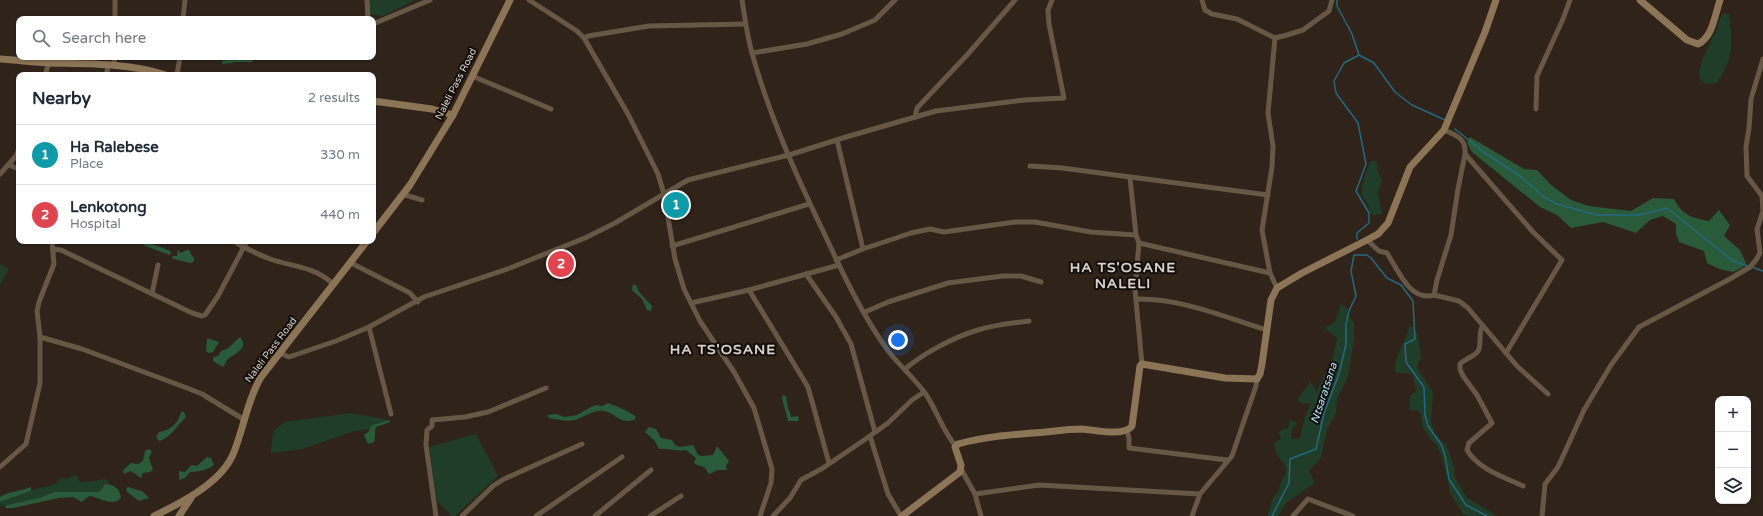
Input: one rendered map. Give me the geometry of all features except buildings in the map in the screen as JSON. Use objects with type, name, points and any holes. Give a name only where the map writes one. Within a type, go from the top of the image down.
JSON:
[{"type":"street","points":[[115,0],[115,16]]},
{"type":"street","points":[[183,16],[184,0]]},
{"type":"street","points":[[367,0],[368,16]]},
{"type":"street","points":[[376,23],[430,0]]},
{"type":"street","name":"Naleli Pass Road","points":[[376,230],[410,185],[453,115],[510,0]]},
{"type":"street","points":[[529,0],[577,31],[584,38],[628,114],[658,174],[664,194],[672,246],[679,273],[691,303],[713,342],[734,372],[754,408],[772,469],[771,483],[760,516]]},
{"type":"street","points":[[742,0],[745,24],[752,52],[789,155],[809,204],[837,262],[864,312],[889,352],[924,392],[955,445],[955,450],[961,465],[961,469],[975,494],[981,516]]},
{"type":"street","points":[[752,52],[807,44],[842,34],[875,20],[895,0]]},
{"type":"street","points":[[915,117],[917,108],[967,55],[1014,0]]},
{"type":"street","points":[[280,353],[289,357],[336,341],[369,327],[418,302],[424,297],[510,268],[584,238],[615,223],[693,178],[789,155],[936,111],[1030,99],[1064,98],[1049,24],[1048,10],[1052,0]]},
{"type":"street","points":[[1202,0],[1205,10],[1212,14],[1237,19],[1275,38],[1303,30],[1329,11],[1332,0]]},
{"type":"street","points":[[1192,516],[1200,494],[1227,460],[1232,456],[1236,446],[1238,434],[1260,374],[1272,300],[1277,288],[1302,273],[1378,234],[1388,223],[1410,167],[1444,130],[1485,32],[1496,0]]},
{"type":"street","points":[[1536,109],[1537,76],[1570,0]]},
{"type":"street","points":[[1640,0],[1687,40],[1698,44],[1703,42],[1710,31],[1720,0]]},
{"type":"street","points":[[584,38],[588,36],[648,26],[745,24]]},
{"type":"street","points":[[1275,38],[1268,113],[1273,146],[1268,195],[1262,230],[1270,273],[1277,288]]},
{"type":"street","points":[[0,59],[49,63],[113,62],[156,72]]},
{"type":"street","points":[[1542,516],[1545,484],[1558,467],[1584,410],[1615,359],[1639,327],[1750,267],[1760,252],[1757,229],[1763,211],[1762,196],[1747,176],[1746,147],[1751,99],[1763,59]]},
{"type":"street","points":[[178,72],[180,60]]},
{"type":"street","points":[[108,72],[113,62]]},
{"type":"street","points":[[46,72],[49,63]]},
{"type":"street","points":[[472,76],[551,109]]},
{"type":"street","points":[[376,101],[432,109],[453,115]]},
{"type":"street","points":[[1434,295],[1437,280],[1451,235],[1466,147],[1462,139],[1444,130]]},
{"type":"street","points":[[837,140],[863,249]]},
{"type":"street","points":[[0,174],[16,154]]},
{"type":"street","points":[[1465,154],[1533,232],[1562,260],[1506,353]]},
{"type":"street","points":[[9,164],[16,168]]},
{"type":"street","points":[[1030,166],[1062,168],[1268,195]]},
{"type":"street","points":[[955,445],[972,440],[1057,430],[1081,429],[1122,432],[1127,431],[1132,426],[1140,366],[1142,364],[1136,300],[1139,243],[1136,235],[1130,178]]},
{"type":"street","points":[[402,194],[422,200]]},
{"type":"street","points":[[672,246],[809,204]]},
{"type":"street","points":[[691,303],[750,290],[806,274],[837,262],[863,249],[911,233],[930,229],[944,232],[1015,222],[1035,222],[1091,232],[1136,235]]},
{"type":"street","points":[[1367,240],[1379,251],[1387,254],[1403,280],[1417,294],[1426,298],[1434,295],[1459,301],[1475,315],[1482,327],[1517,366],[1548,394]]},
{"type":"street","points":[[1139,243],[1270,273]]},
{"type":"street","points":[[0,467],[26,444],[40,383],[40,337],[37,311],[54,264],[52,244]]},
{"type":"street","points":[[238,244],[270,259],[315,271],[324,276],[333,284]]},
{"type":"street","points":[[53,249],[60,250],[192,313],[202,316],[205,315],[218,296],[246,244]]},
{"type":"street","name":"Naleli Pass Road","points":[[193,496],[225,468],[234,453],[252,392],[261,377],[365,244]]},
{"type":"street","points":[[351,263],[410,293],[418,302]]},
{"type":"street","points":[[152,294],[158,265]]},
{"type":"street","points":[[806,274],[836,317],[851,344],[875,432]]},
{"type":"street","points":[[864,312],[888,302],[948,284],[1015,276],[1021,276],[1041,282]]},
{"type":"street","points":[[750,290],[808,387],[828,463]]},
{"type":"street","points":[[1136,300],[1150,299],[1183,304],[1267,330]]},
{"type":"street","points":[[905,369],[917,359],[964,335],[996,326],[1029,321]]},
{"type":"street","points":[[369,327],[391,414]]},
{"type":"street","points":[[1482,327],[1479,333],[1478,350],[1476,353],[1464,359],[1460,364],[1460,369],[1478,395],[1492,423],[1469,443],[1467,450],[1470,456],[1482,466],[1523,486]]},
{"type":"street","points":[[40,337],[82,349],[202,394],[243,420]]},
{"type":"street","points":[[1142,364],[1225,378],[1257,379]]},
{"type":"street","points":[[436,516],[426,445],[427,430],[432,426],[432,420],[465,417],[488,412],[546,388]]},
{"type":"street","points":[[773,516],[790,498],[802,480],[870,436],[888,423],[912,400],[924,392]]},
{"type":"street","points":[[1127,431],[1129,448],[1227,460]]},
{"type":"street","points":[[870,436],[888,494],[902,516],[958,474],[961,469]]},
{"type":"street","points":[[462,516],[493,486],[504,479],[582,444]]},
{"type":"street","points":[[536,516],[622,457]]},
{"type":"street","points":[[595,516],[651,470]]},
{"type":"street","points":[[975,494],[1040,485],[1200,494]]},
{"type":"street","points":[[154,516],[193,496]]},
{"type":"street","points":[[179,516],[193,496]]},
{"type":"street","points":[[650,516],[681,496]]},
{"type":"street","points":[[1293,516],[1308,499],[1353,516]]},
{"type":"street","points":[[170,516],[179,504]]},
{"type":"green space","points":[[369,0],[415,0],[383,16],[370,14]]},
{"type":"green space","points":[[1724,13],[1729,15],[1730,25],[1731,50],[1727,66],[1717,83],[1706,83],[1701,79],[1701,64],[1717,29],[1720,18]]},
{"type":"green space","points":[[252,60],[253,62],[223,64],[223,61]]},
{"type":"green space","points":[[1470,137],[1524,169],[1537,170],[1550,184],[1571,200],[1589,206],[1631,211],[1653,198],[1674,199],[1680,209],[1688,215],[1697,219],[1709,221],[1719,210],[1730,225],[1724,236],[1740,250],[1746,263],[1743,267],[1733,272],[1719,269],[1707,263],[1704,251],[1679,242],[1676,234],[1676,224],[1663,216],[1650,220],[1636,233],[1603,222],[1571,228],[1557,215],[1540,207],[1472,152],[1467,143]]},
{"type":"green space","points":[[1373,160],[1378,163],[1377,169],[1382,180],[1378,193],[1382,214],[1373,215],[1369,211],[1368,204],[1362,196],[1362,186],[1369,163]]},
{"type":"green space","points":[[152,244],[170,251],[171,255],[143,245]]},
{"type":"green space","points":[[178,249],[180,253],[187,250],[191,251],[190,253],[194,258],[194,261],[191,263],[173,259],[172,256],[177,256]]},
{"type":"green space","points":[[0,264],[9,269],[0,285]]},
{"type":"green space","points":[[633,284],[636,285],[639,292],[652,306],[651,311],[647,310],[642,299],[632,290]]},
{"type":"green space","points":[[1341,304],[1346,307],[1350,319],[1354,322],[1354,340],[1348,377],[1337,399],[1336,414],[1327,429],[1321,458],[1309,471],[1315,483],[1286,503],[1278,516],[1267,516],[1273,498],[1277,493],[1287,469],[1275,451],[1274,443],[1281,439],[1279,432],[1284,429],[1288,429],[1289,420],[1297,422],[1291,432],[1292,439],[1300,438],[1305,416],[1311,403],[1302,404],[1297,400],[1310,382],[1317,391],[1333,357],[1337,338],[1325,328],[1335,322]]},
{"type":"green space","points":[[1412,326],[1418,334],[1421,359],[1418,363],[1418,368],[1433,393],[1431,422],[1435,434],[1447,446],[1455,470],[1454,475],[1466,497],[1497,516],[1469,516],[1463,514],[1451,495],[1441,454],[1422,425],[1421,414],[1417,410],[1413,411],[1410,409],[1410,395],[1416,392],[1413,376],[1412,374],[1395,372],[1395,366],[1398,354],[1406,338],[1409,327]]},
{"type":"green space","points":[[240,337],[243,341],[242,347],[237,353],[228,359],[223,367],[213,361],[213,358],[219,355],[221,351],[227,349]]},
{"type":"green space","points":[[207,338],[219,342],[213,352],[209,353],[206,351]]},
{"type":"green space","points":[[783,395],[786,396],[791,417],[798,416],[798,421],[788,421],[782,398]]},
{"type":"green space","points":[[608,403],[627,411],[636,417],[634,420],[624,421],[608,412],[598,411],[576,420],[569,421],[549,418],[547,415],[556,414],[565,417],[577,415],[596,405],[602,406]]},
{"type":"green space","points":[[181,412],[184,412],[186,417],[170,434],[159,441],[156,437],[159,432],[173,426],[178,420]]},
{"type":"green space","points":[[351,413],[390,420],[372,425],[370,429],[355,431],[303,449],[271,453],[273,431],[285,422]]},
{"type":"green space","points":[[390,420],[390,422],[376,427],[374,442],[368,444],[364,435],[368,432],[372,425]]},
{"type":"green space","points":[[649,427],[656,429],[661,438],[672,440],[675,445],[680,447],[693,445],[698,455],[713,455],[717,446],[729,461],[726,466],[727,470],[718,470],[709,474],[704,467],[694,463],[696,458],[686,450],[679,451],[659,449],[655,441],[645,432]]},
{"type":"green space","points":[[476,434],[498,476],[455,516],[452,516],[437,501],[429,447]]},
{"type":"green space","points":[[148,449],[152,451],[149,458],[153,470],[143,473],[141,478],[131,471],[124,474],[123,470],[131,463],[138,464],[143,461],[145,451]]},
{"type":"green space","points":[[207,457],[211,458],[214,465],[196,472],[190,472],[185,478],[179,480],[179,471],[185,472],[191,465],[197,466]]},
{"type":"green space","points":[[75,475],[78,477],[80,482],[105,479],[109,481],[108,484],[105,484],[99,492],[54,492],[39,498],[0,506],[0,502],[39,488],[50,486],[58,482],[60,478],[66,479]]},
{"type":"green space","points":[[105,484],[116,488],[121,498],[118,501],[111,502],[90,496],[82,502],[73,497],[59,498],[13,508],[5,508],[6,505],[39,498],[54,492],[99,492]]},
{"type":"green space","points":[[31,487],[31,491],[0,502],[0,497],[4,495]]},
{"type":"green space","points":[[128,487],[142,491],[149,498],[139,501],[127,492],[126,489]]},
{"type":"waterway","name":"Ntsaratsana","points":[[1337,0],[1337,6],[1352,34],[1359,55],[1344,63],[1334,81],[1336,93],[1358,123],[1366,164],[1356,191],[1369,213],[1369,223],[1357,233],[1357,239]]},
{"type":"waterway","points":[[1359,55],[1374,63],[1395,92],[1412,105],[1445,120]]},
{"type":"waterway","points":[[1455,129],[1485,153],[1520,176],[1544,197],[1557,204],[1597,215],[1639,215],[1667,208],[1733,261],[1748,266]]},
{"type":"waterway","points":[[1272,516],[1289,483],[1290,459],[1316,449],[1324,413],[1339,374],[1346,344],[1346,324],[1349,311],[1356,296],[1351,271],[1354,255],[1367,255],[1371,258],[1387,278],[1401,285],[1413,301],[1415,339],[1405,344],[1406,362],[1424,387],[1425,415],[1428,426],[1441,444],[1445,455],[1449,479],[1466,505],[1487,516]]},
{"type":"waterway","points":[[1752,267],[1763,271]]},
{"type":"place","name":"Ha Ralebese","points":[[676,205]]},
{"type":"place","name":"Lenkotong","points":[[561,264]]},
{"type":"district","name":"HA TS'OSANE NALELI","points":[[1123,276]]},
{"type":"district","name":"HA TS'OSANE","points":[[723,349]]}]
